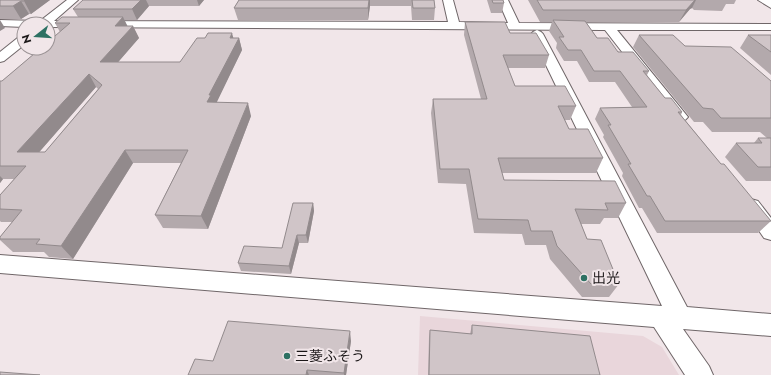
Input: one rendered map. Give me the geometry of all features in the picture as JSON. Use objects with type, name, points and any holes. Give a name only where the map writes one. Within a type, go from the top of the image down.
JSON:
[{"type":"street","points":[[53,16],[73,0]]},
{"type":"street","points":[[448,0],[454,26]]},
{"type":"street","points":[[503,0],[514,26]]},
{"type":"street","points":[[763,0],[771,5]]},
{"type":"street","points":[[0,23],[16,23]]},
{"type":"street","points":[[56,24],[771,27]]},
{"type":"street","points":[[533,27],[671,318],[700,375]]},
{"type":"street","points":[[609,27],[692,132]]},
{"type":"street","points":[[0,58],[16,45]]},
{"type":"street","points":[[741,194],[771,232]]},
{"type":"street","points":[[0,264],[771,325]]},
{"type":"shaded area","points":[[420,316],[643,336],[662,347],[679,375],[418,375]]},
{"type":"building","points":[[0,0],[25,0],[13,6],[0,6]]},
{"type":"building","points":[[83,0],[141,0],[132,9],[73,9]]},
{"type":"building","points":[[239,0],[369,0],[368,8],[234,8]]},
{"type":"building","points":[[412,0],[434,0],[435,8],[413,8]]},
{"type":"building","points":[[492,0],[503,0],[504,3],[493,3]]},
{"type":"building","points":[[537,0],[695,0],[686,10],[543,10]]},
{"type":"building","points":[[62,17],[123,17],[115,26],[133,26],[100,62],[180,62],[197,38],[205,38],[208,33],[232,33],[230,38],[239,38],[209,95],[211,95],[207,102],[248,103],[201,216],[155,215],[188,150],[125,150],[61,246],[36,244],[40,239],[0,239],[0,237],[22,210],[0,209],[0,195],[26,166],[0,166],[0,81],[2,81],[32,56],[56,56],[56,35],[70,23],[56,22]],"holes":[[[89,74],[102,85],[45,152],[17,152]]]},
{"type":"building","points":[[553,20],[585,21],[597,38],[608,38],[618,52],[633,52],[649,71],[643,71],[665,98],[671,98],[682,112],[678,112],[721,164],[724,164],[771,221],[665,221],[650,196],[647,196],[628,164],[631,164],[608,125],[611,125],[600,108],[647,107],[620,71],[594,71],[581,50],[568,50],[559,37],[564,37]]},
{"type":"building","points":[[465,22],[505,22],[510,33],[536,33],[549,55],[503,55],[515,86],[565,86],[576,106],[558,106],[569,129],[588,129],[603,158],[498,158],[504,180],[615,181],[626,203],[605,203],[608,210],[575,209],[587,239],[601,240],[619,284],[591,284],[557,246],[552,231],[531,231],[528,220],[478,219],[469,169],[440,169],[433,99],[487,99]]},
{"type":"building","points":[[639,35],[673,35],[685,46],[731,47],[771,81],[771,118],[721,118],[713,109],[703,108]]},
{"type":"building","points":[[748,35],[771,35],[771,52]]},
{"type":"building","points":[[758,138],[771,138],[771,167],[758,167],[736,143],[762,143]]},
{"type":"building","points":[[293,203],[313,203],[306,235],[297,235],[289,266],[238,263],[244,246],[282,248]]},
{"type":"building","name":"三菱ふそう","points":[[228,321],[350,331],[344,373],[307,370],[306,375],[188,375],[195,359],[213,361]]},
{"type":"building","points":[[472,325],[590,336],[600,375],[429,375],[430,330],[472,334]]},
{"type":"building","points":[[0,372],[40,375],[0,375]]},
{"type":"place","name":"出光","points":[[584,278]]},
{"type":"place","name":"三菱ふそう","points":[[287,356]]}]
